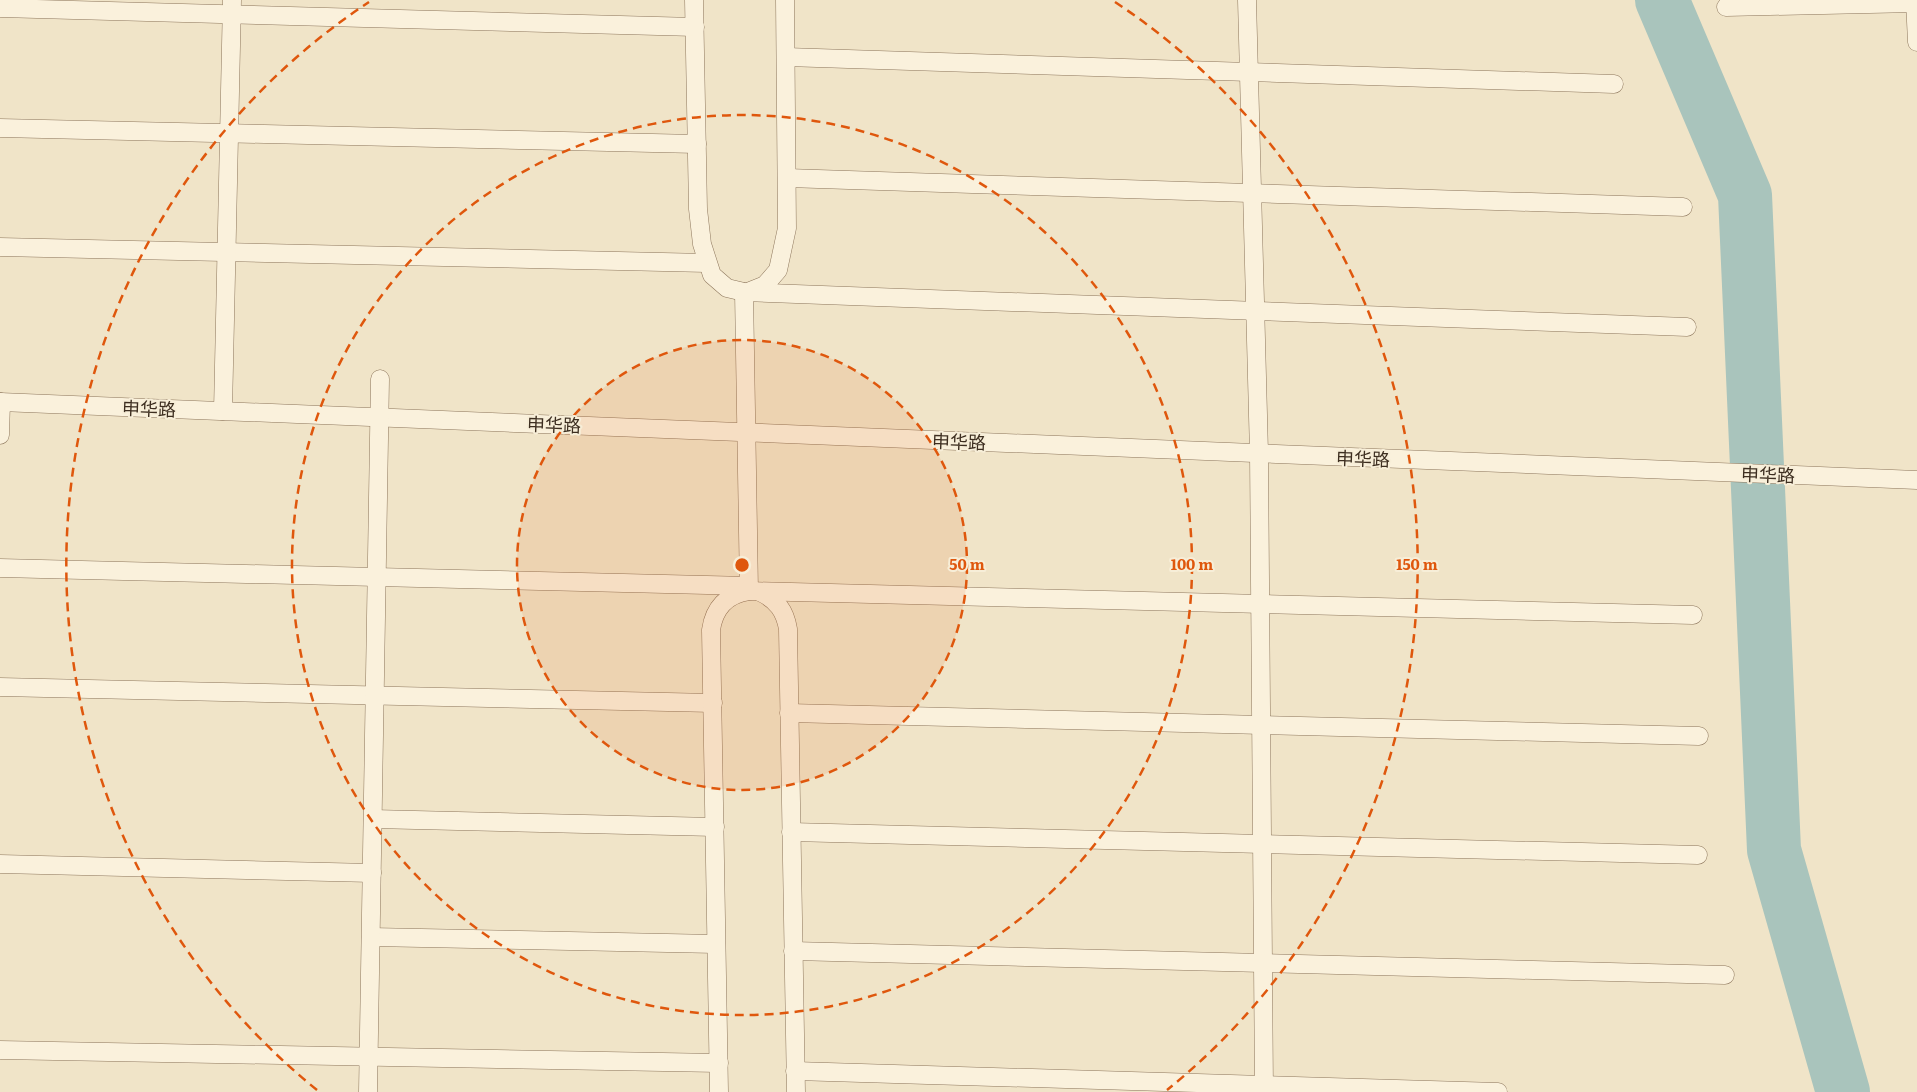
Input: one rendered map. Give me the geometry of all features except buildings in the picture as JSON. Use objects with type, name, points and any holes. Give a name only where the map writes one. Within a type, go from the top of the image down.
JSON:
[{"type":"lane","points":[[694,0],[698,208],[702,244],[712,275],[727,288],[744,292],[1687,327]]},
{"type":"lane","points":[[744,292],[765,285],[773,278],[780,264],[787,228],[784,0]]},
{"type":"lane","points":[[1247,0],[1259,453],[1264,1089]]},
{"type":"lane","points":[[1726,7],[1915,1],[1917,42]]},
{"type":"lane","points":[[0,8],[232,7],[695,27]]},
{"type":"lane","points":[[223,410],[232,7]]},
{"type":"lane","points":[[786,57],[1614,84]]},
{"type":"lane","points":[[0,128],[697,144]]},
{"type":"lane","points":[[787,178],[1683,207]]},
{"type":"lane","points":[[0,247],[707,263]]},
{"type":"lane","points":[[744,292],[746,432],[754,588]]},
{"type":"lane","points":[[368,1092],[380,378]]},
{"type":"lane","points":[[0,402],[0,435]]},
{"type":"lane","name":"申华路","points":[[0,402],[1917,480]]},
{"type":"lane","points":[[0,568],[377,576],[1260,604],[1693,615]]},
{"type":"lane","points":[[719,1092],[712,620],[719,607],[730,596],[754,588],[768,596],[782,610],[786,619],[796,1092]]},
{"type":"lane","points":[[0,687],[713,704]]},
{"type":"lane","points":[[789,714],[1699,736]]},
{"type":"lane","points":[[373,819],[714,827]]},
{"type":"lane","points":[[791,832],[1698,855]]},
{"type":"lane","points":[[0,864],[372,873]]},
{"type":"lane","points":[[371,937],[716,944]]},
{"type":"lane","points":[[793,952],[1725,975]]},
{"type":"lane","points":[[0,1050],[719,1063]]},
{"type":"lane","points":[[795,1071],[1264,1089],[1498,1092]]},
{"type":"waterway","points":[[1662,0],[1745,195],[1774,850],[1843,1092]]}]
